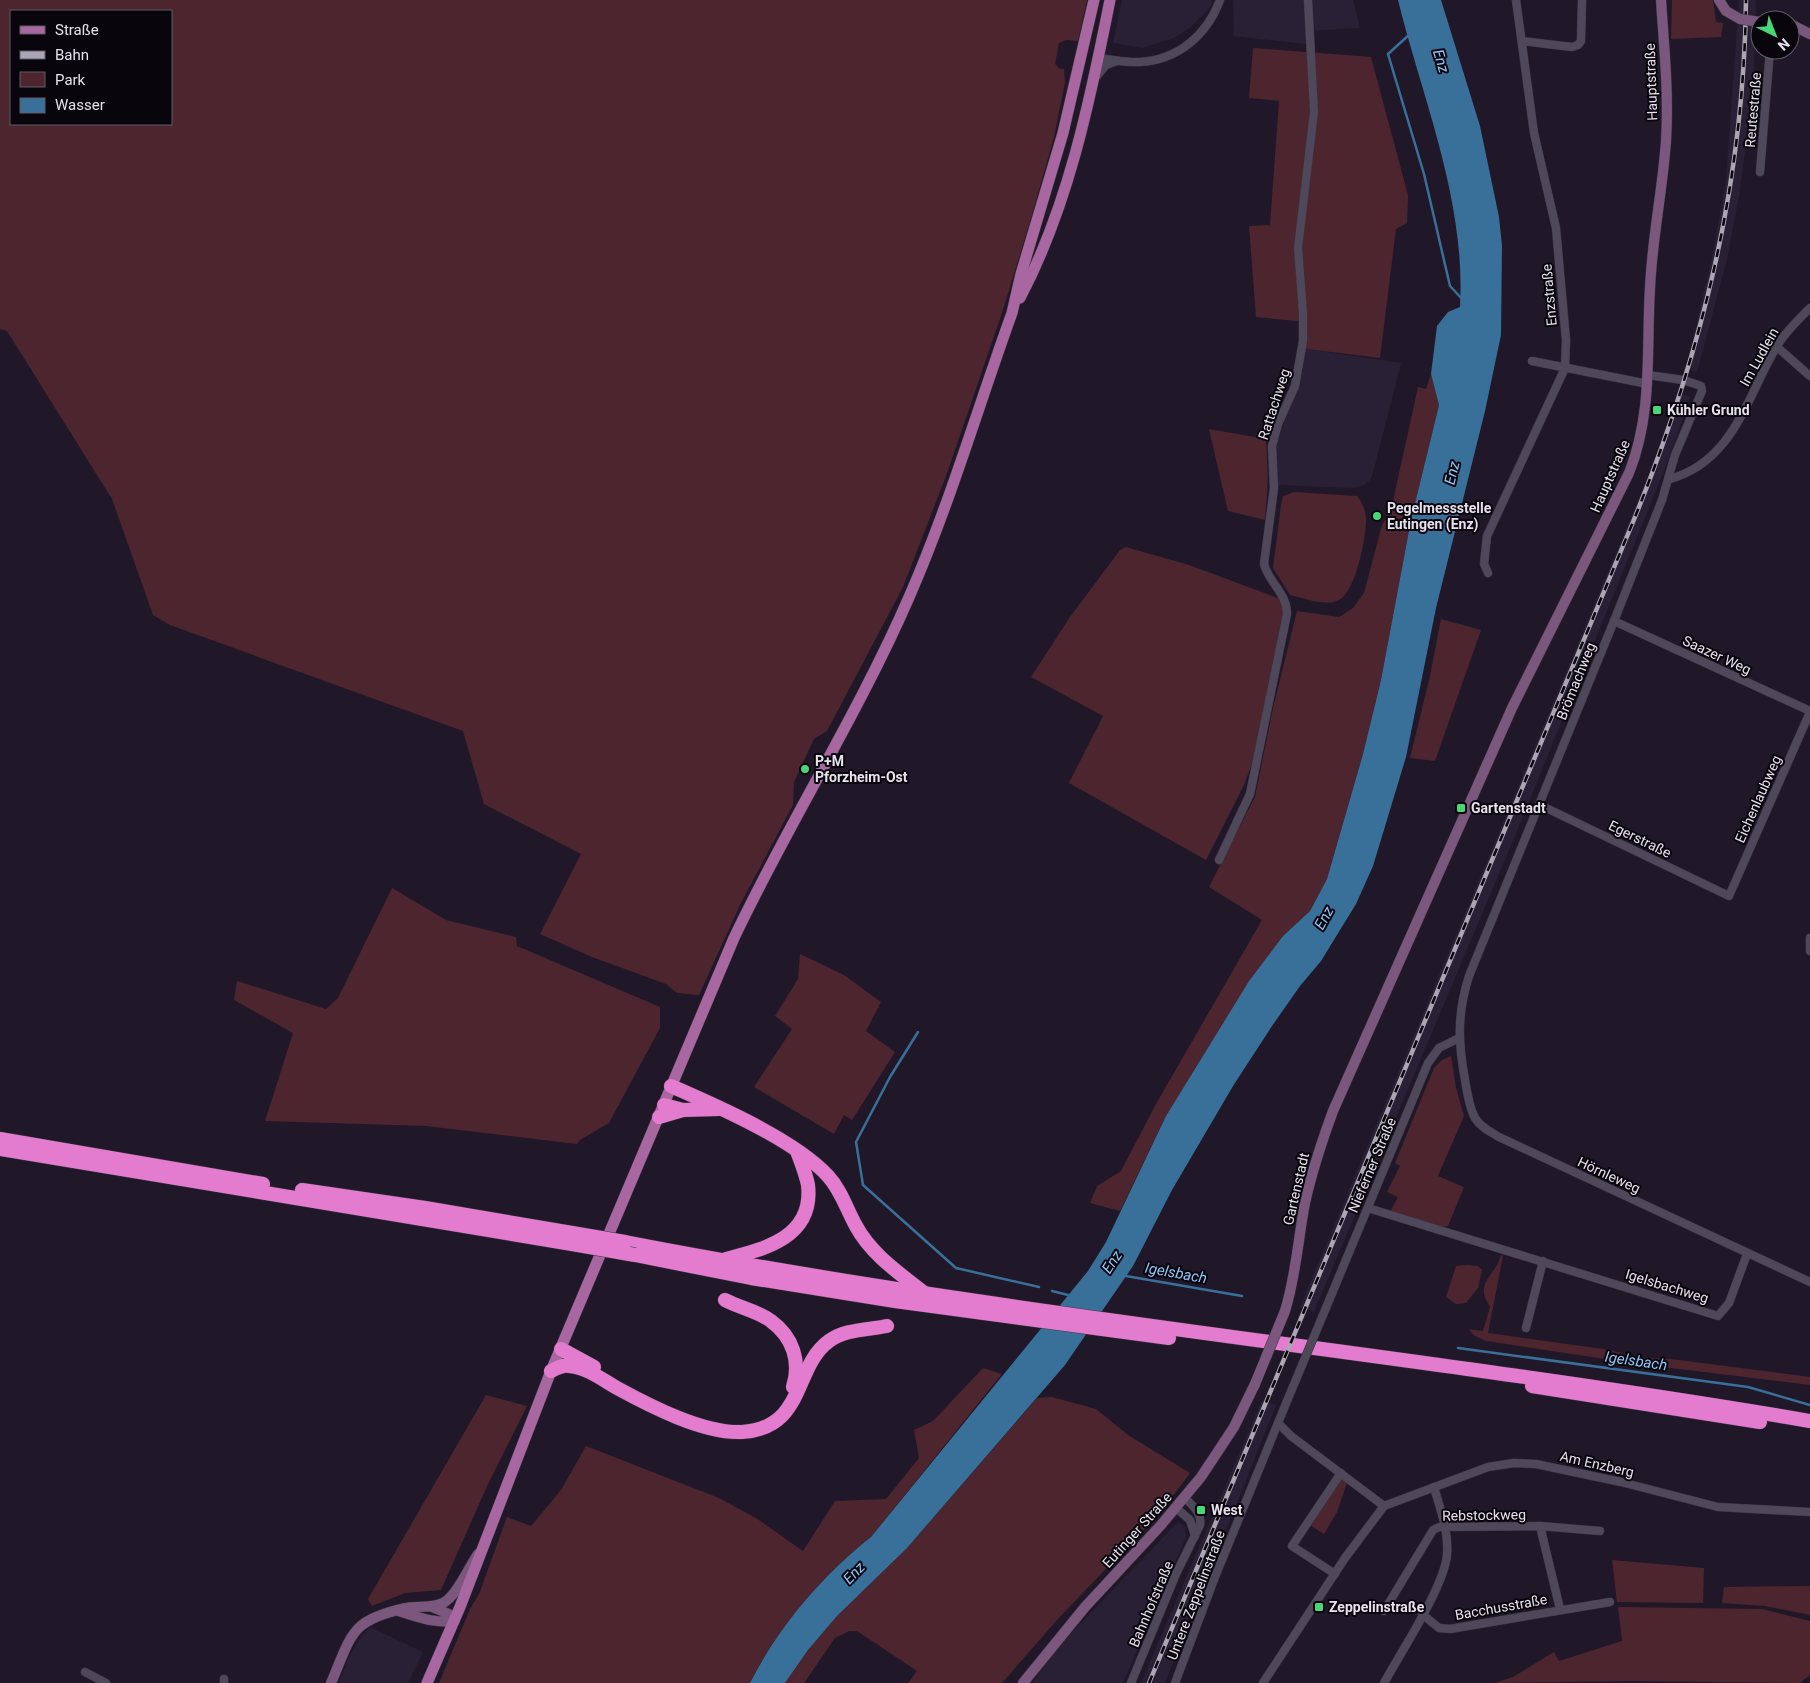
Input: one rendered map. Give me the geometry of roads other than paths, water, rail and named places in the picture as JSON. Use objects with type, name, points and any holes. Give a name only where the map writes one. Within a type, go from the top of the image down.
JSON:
[{"type":"highway","points":[[672,1086],[722,1109],[816,1163],[830,1178],[856,1227],[871,1247],[924,1292]]},
{"type":"highway","points":[[662,1111],[722,1109]]},
{"type":"highway","points":[[0,1139],[269,1185],[425,1208],[578,1240],[635,1255],[751,1278],[976,1307],[1530,1386],[1810,1431]]},
{"type":"highway","points":[[0,1150],[578,1240],[625,1242],[834,1280],[924,1292],[976,1307]]},
{"type":"highway","points":[[722,1260],[776,1244],[802,1222],[807,1204],[808,1184],[797,1152]]},
{"type":"highway","points":[[561,1349],[649,1396],[700,1416],[734,1424],[756,1422],[776,1411],[793,1389],[797,1371],[795,1352],[788,1340],[771,1321],[725,1300]]},
{"type":"highway","points":[[551,1371],[559,1366],[583,1369],[629,1394],[700,1425],[720,1430],[742,1432],[769,1424],[786,1411],[796,1398],[815,1356],[829,1340],[849,1332],[887,1326]]},
{"type":"highway","points":[[1116,1327],[1532,1377],[1810,1421]]},
{"type":"main road","points":[[427,1683],[455,1620],[551,1371],[745,915],[867,682],[910,595],[941,517],[1012,313],[1021,274],[1064,133],[1094,0]]},
{"type":"main road","points":[[1012,313],[1030,278],[1058,207],[1090,88],[1110,0]]},
{"type":"main road","points":[[1082,55],[1097,58]]},
{"type":"street","points":[[1097,58],[1138,62],[1156,60],[1181,50],[1205,29],[1220,0]]},
{"type":"street","name":"Rattachweg","points":[[1219,860],[1250,794],[1287,614],[1285,598],[1267,573],[1264,564],[1274,488],[1272,446],[1276,430],[1295,386],[1302,341],[1303,313],[1298,248],[1314,112],[1308,0]]},
{"type":"street","name":"Enzstraße","points":[[1488,573],[1484,564],[1487,536],[1564,368],[1566,340],[1556,228],[1534,133],[1516,0]]},
{"type":"street","points":[[1522,41],[1572,47],[1578,46],[1581,41],[1582,0]]},
{"type":"street","name":"Hauptstraße","points":[[1452,840],[1542,644],[1629,473],[1641,441],[1648,380],[1650,274],[1666,142],[1667,97],[1661,0]]},
{"type":"street","points":[[1719,0],[1726,12],[1740,19],[1750,20]]},
{"type":"street","points":[[1090,88],[1103,67],[1120,60]]},
{"type":"street","name":"Reutestraße","points":[[1760,172],[1769,60]]},
{"type":"street","name":"Im Ludlein","points":[[1670,479],[1686,474],[1725,442],[1741,420],[1786,332],[1810,308]]},
{"type":"street","points":[[1777,347],[1810,376]]},
{"type":"street","points":[[1532,361],[1564,368],[1648,380]]},
{"type":"street","name":"Brömachweg","points":[[1459,1038],[1462,1002],[1469,976],[1614,621],[1670,479],[1675,456],[1702,391],[1701,386],[1694,382],[1648,380]]},
{"type":"street","name":"Saazer Weg","points":[[1614,621],[1810,712]]},
{"type":"street","name":"Eichenlaubweg","points":[[1729,896],[1810,712]]},
{"type":"street","name":"Egerstraße","points":[[1540,805],[1729,896]]},
{"type":"street","name":"Gartenstadt","points":[[1255,1384],[1285,1311],[1294,1277],[1305,1204],[1319,1149],[1346,1080],[1452,840]]},
{"type":"street","points":[[1810,938],[1810,951]]},
{"type":"street","name":"Nieferner Straße","points":[[1287,1403],[1428,1063],[1439,1048],[1459,1038]]},
{"type":"street","name":"Hörnleweg","points":[[1459,1038],[1468,1094],[1475,1118],[1481,1125],[1500,1137],[1810,1282]]},
{"type":"street","name":"Igelsbachweg","points":[[1368,1208],[1718,1316],[1728,1303],[1747,1254]]},
{"type":"street","points":[[1526,1328],[1543,1261]]},
{"type":"street","name":"Eutinger Straße","points":[[1023,1683],[1085,1607],[1185,1498],[1217,1455],[1255,1384]]},
{"type":"street","name":"Untere Zeppelinstraße","points":[[1176,1683],[1215,1577],[1287,1403]]},
{"type":"street","points":[[1263,1683],[1376,1513],[1384,1506],[1291,1436],[1278,1423]]},
{"type":"street","name":"Am Enzberg","points":[[1384,1506],[1488,1467],[1514,1463],[1536,1464],[1621,1482],[1718,1507],[1810,1512]]},
{"type":"street","points":[[1335,1574],[1292,1546],[1341,1473]]},
{"type":"street","points":[[1384,1683],[1422,1614],[1444,1568],[1447,1556],[1446,1528],[1434,1487]]},
{"type":"street","name":"Bahnhofstraße","points":[[1131,1683],[1201,1519],[1185,1498]]},
{"type":"street","points":[[1176,1508],[1190,1520],[1195,1536]]},
{"type":"street","name":"Rebstockweg","points":[[1384,1611],[1433,1530],[1439,1527],[1540,1526],[1600,1531]]},
{"type":"street","name":"Bacchusstraße","points":[[1540,1526],[1560,1609]]},
{"type":"street","points":[[331,1683],[346,1647],[358,1628],[377,1615],[407,1608],[432,1607],[444,1603],[454,1596],[467,1570],[484,1546]]},
{"type":"street","name":"Bacchusstraße","points":[[1422,1614],[1439,1628],[1450,1629],[1610,1602]]},
{"type":"street","points":[[432,1607],[449,1614],[455,1620]]},
{"type":"street","points":[[397,1611],[437,1621],[455,1620]]},
{"type":"street","points":[[85,1672],[106,1683]]},
{"type":"water","name":"Enz","points":[[1398,0],[1441,0],[1480,126],[1499,217],[1502,246],[1501,335],[1485,411],[1436,608],[1406,757],[1373,866],[1356,904],[1321,961],[1300,986],[1233,1086],[1172,1190],[1133,1266],[1065,1365],[907,1548],[837,1616],[808,1650],[785,1683],[750,1683],[761,1662],[788,1622],[818,1586],[871,1537],[1088,1271],[1106,1242],[1166,1116],[1249,981],[1283,936],[1310,911],[1327,879],[1363,754],[1381,680],[1411,520],[1439,405],[1431,374],[1437,326],[1448,312],[1460,307],[1460,267],[1450,189]]},
{"type":"waterway","points":[[1410,34],[1388,54],[1424,174],[1450,286],[1463,300]]},
{"type":"waterway","points":[[918,1032],[890,1077],[856,1142],[863,1185],[956,1268],[1039,1287]]},
{"type":"waterway","name":"Igelsbach","points":[[1126,1276],[1242,1296]]},
{"type":"waterway","points":[[1052,1291],[1068,1295]]},
{"type":"waterway","name":"Igelsbach","points":[[1458,1348],[1748,1387],[1810,1405]]},
{"type":"railway","points":[[1149,1683],[1658,459],[1699,331],[1728,201],[1737,135],[1743,68],[1746,0]]},
{"type":"place","name":"Kühler Grund","points":[[1657,410]]},
{"type":"place","name":"Pegelmessstelle Eutingen (Enz)","points":[[1377,516]]},
{"type":"place","name":"P+M Pforzheim-Ost","points":[[805,769]]},
{"type":"place","name":"Gartenstadt","points":[[1461,808]]},
{"type":"place","name":"West","points":[[1201,1510]]},
{"type":"place","name":"Zeppelinstraße","points":[[1319,1607]]}]
